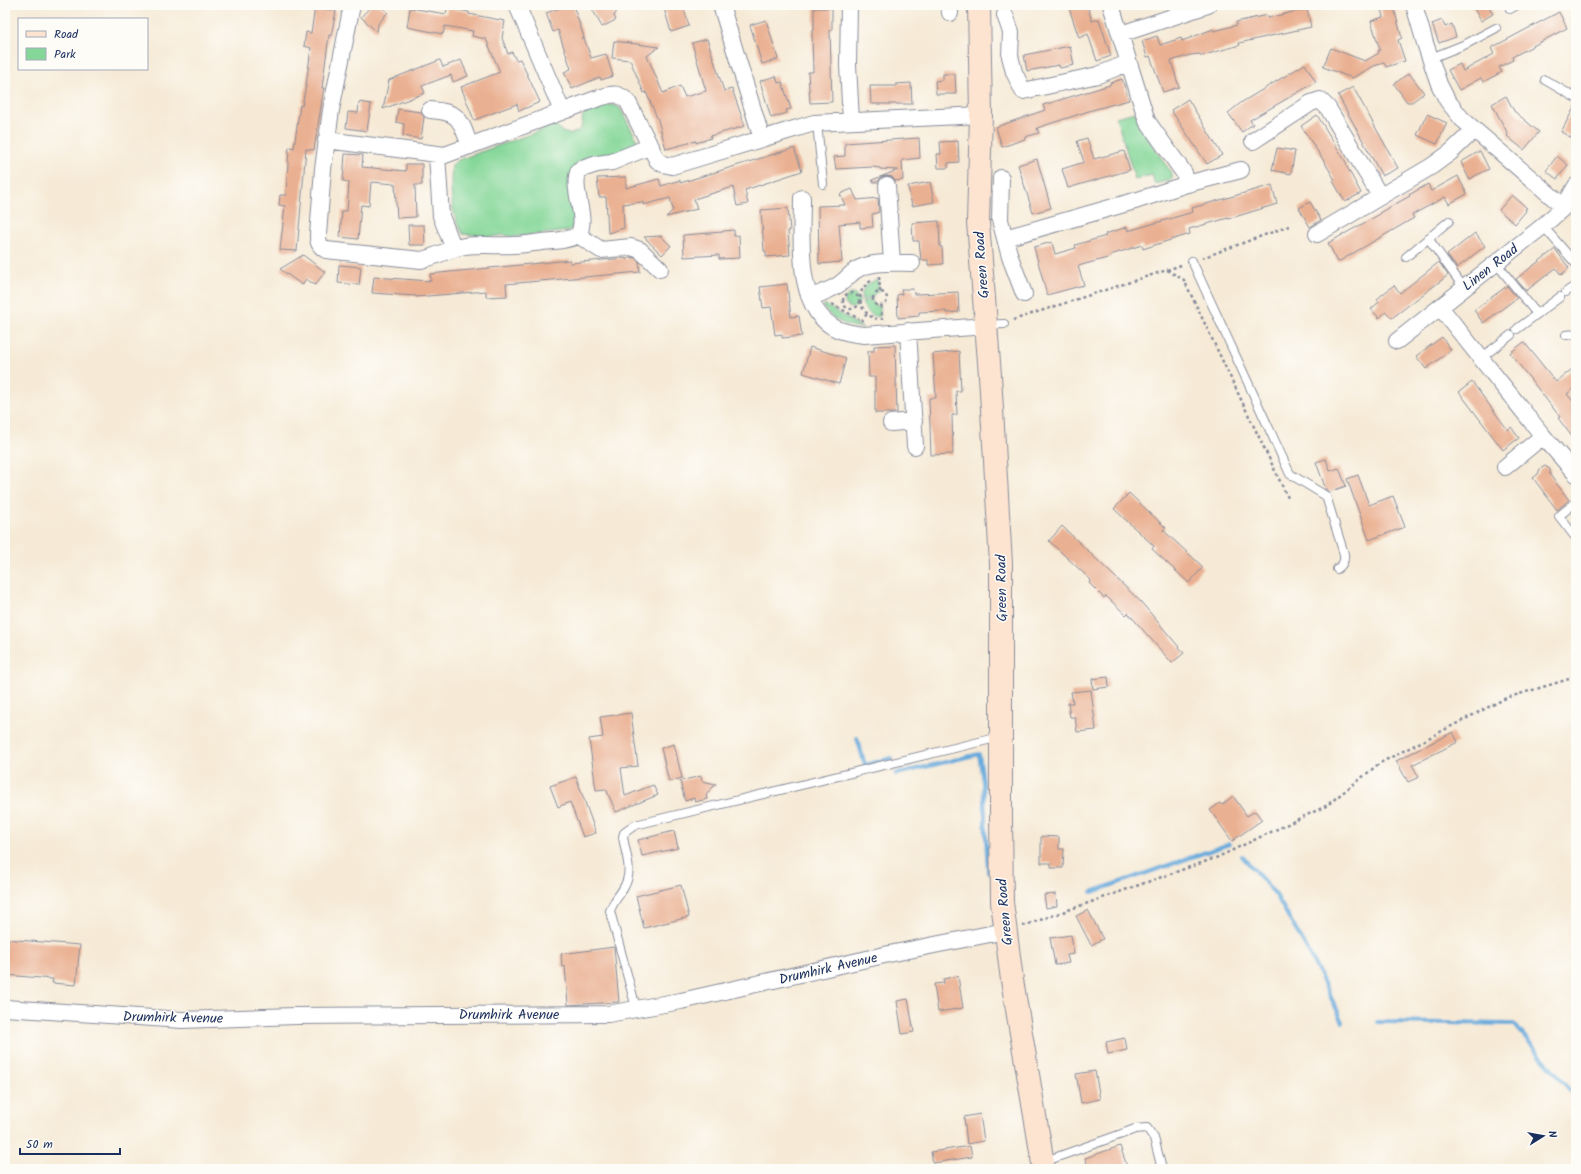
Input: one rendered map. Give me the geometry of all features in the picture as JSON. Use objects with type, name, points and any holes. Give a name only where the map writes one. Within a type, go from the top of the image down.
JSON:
[{"type":"street","points":[[352,5],[326,140],[318,235],[318,242],[321,247],[326,250],[421,260],[464,246],[496,244],[514,245],[560,240],[578,235],[601,250],[631,247],[640,250],[660,269]]},
{"type":"street","points":[[517,5],[562,111]]},
{"type":"street","points":[[721,5],[762,139]]},
{"type":"street","points":[[849,5],[848,65],[851,121]]},
{"type":"street","name":"Green Road","points":[[979,5],[980,115],[978,222],[994,325],[990,375],[1001,564],[1001,878],[1005,932],[1043,1166]]},
{"type":"street","points":[[1111,5],[1147,121],[1184,173],[1187,184]]},
{"type":"street","points":[[1121,34],[1208,5]]},
{"type":"street","points":[[1414,5],[1439,84],[1447,100],[1462,119],[1474,130],[1564,207]]},
{"type":"street","points":[[1005,15],[1011,32],[1010,56],[1014,72],[1023,92],[1098,75],[1128,63]]},
{"type":"street","points":[[326,140],[445,155],[562,111],[614,94],[621,95],[628,102],[657,160],[663,164],[672,166],[817,123],[980,115]]},
{"type":"street","points":[[1253,141],[1311,103],[1320,100],[1328,108],[1380,196]]},
{"type":"street","points":[[430,110],[443,110],[456,116],[459,119],[470,146]]},
{"type":"street","points":[[1316,234],[1432,166],[1451,152],[1474,130]]},
{"type":"street","points":[[578,235],[582,226],[577,186],[577,175],[579,170],[597,164],[612,162],[651,146]]},
{"type":"street","points":[[437,155],[441,216],[454,248]]},
{"type":"street","points":[[1005,238],[1138,200],[1187,184],[1241,170]]},
{"type":"street","points":[[1001,178],[1000,220],[1010,257],[1024,294]]},
{"type":"street","points":[[887,185],[892,263]]},
{"type":"street","name":"Linen Road","points":[[1397,341],[1543,226],[1564,207],[1576,187]]},
{"type":"street","points":[[802,198],[802,270],[810,298],[825,321],[837,329],[849,333],[864,335],[994,325]]},
{"type":"street","points":[[810,298],[834,288],[860,267],[892,263],[912,263]]},
{"type":"street","points":[[1440,307],[1543,436],[1576,474]]},
{"type":"street","points":[[908,331],[915,446]]},
{"type":"street","points":[[891,423],[914,421]]},
{"type":"street","points":[[1504,467],[1543,436]]},
{"type":"street","name":"Drumhirk Avenue","points":[[5,1008],[182,1020],[295,1016],[608,1014],[645,1006],[681,1001],[889,954],[1005,932]]},
{"type":"lane","points":[[1431,58],[1466,44],[1496,28]]},
{"type":"lane","points":[[1545,80],[1576,98]]},
{"type":"lane","points":[[817,123],[823,184]]},
{"type":"lane","points":[[1406,257],[1449,221]]},
{"type":"lane","points":[[1543,226],[1576,264]]},
{"type":"lane","points":[[1428,238],[1464,288]]},
{"type":"lane","points":[[1192,261],[1290,474],[1326,496],[1345,560],[1342,566],[1337,569]]},
{"type":"lane","points":[[1496,263],[1537,314]]},
{"type":"lane","points":[[1481,358],[1576,285]]},
{"type":"lane","points":[[1566,335],[1576,334]]},
{"type":"lane","points":[[1576,502],[1559,516],[1576,538]]},
{"type":"lane","points":[[645,1006],[635,1004],[610,911],[629,876],[630,870],[623,838],[624,833],[635,825],[1001,737]]},
{"type":"lane","points":[[1043,1166],[1124,1133],[1135,1129],[1147,1128],[1154,1138],[1162,1169]]},
{"type":"path","points":[[994,325],[1167,270],[1290,226]]},
{"type":"path","points":[[1167,270],[1184,280],[1289,500]]},
{"type":"path","points":[[879,273],[880,292]]},
{"type":"path","points":[[879,278],[865,285],[860,295],[860,300],[859,304],[854,309],[846,307],[843,301],[844,297],[849,292],[856,294],[860,300],[863,310],[867,314],[882,319]]},
{"type":"path","points":[[880,292],[886,295],[887,299],[887,302],[881,306]]},
{"type":"path","points":[[880,292],[874,296],[873,300],[874,303],[881,306]]},
{"type":"path","points":[[826,301],[866,323]]},
{"type":"path","points":[[881,306],[882,325]]},
{"type":"path","points":[[861,321],[867,314]]},
{"type":"path","points":[[1005,932],[1225,854],[1326,806],[1380,763],[1506,698],[1576,677]]},
{"type":"green space","points":[[606,105],[613,105],[620,108],[638,142],[635,148],[605,158],[594,156],[585,158],[576,164],[575,225],[569,231],[513,237],[504,235],[479,238],[478,235],[463,234],[453,210],[451,192],[452,165],[458,160],[556,125],[562,132],[567,134],[574,133],[581,129],[583,114]]},
{"type":"green space","points":[[1135,112],[1139,125],[1172,174],[1172,178],[1170,180],[1155,184],[1152,175],[1135,179],[1116,117]]},
{"type":"green space","points":[[878,280],[879,291],[874,294],[872,298],[861,299],[866,286],[871,282]]},
{"type":"green space","points":[[849,294],[855,294],[859,298],[859,304],[855,308],[849,308],[845,304],[845,298]]},
{"type":"green space","points":[[872,300],[874,305],[880,307],[880,317],[871,314],[864,308],[862,301]]},
{"type":"green space","points":[[824,304],[863,328],[846,325],[837,320],[824,309]]},
{"type":"building","points":[[372,5],[379,5],[388,12],[378,24],[377,32],[361,17]]},
{"type":"building","points":[[568,5],[573,5],[584,37],[582,38],[584,38],[591,58],[606,54],[613,76],[601,80],[600,77],[572,89],[564,72],[571,69],[558,30],[553,32],[546,13]]},
{"type":"building","points":[[590,5],[621,5],[614,16],[616,20],[602,27]]},
{"type":"building","points":[[663,5],[683,5],[689,26],[671,32]]},
{"type":"building","points":[[1068,5],[1087,5],[1092,21],[1099,19],[1111,56],[1097,61],[1088,34],[1079,38]]},
{"type":"building","points":[[1380,5],[1393,5],[1402,38],[1398,40],[1405,61],[1386,67],[1384,63],[1374,66],[1352,78],[1323,67],[1331,48],[1365,61],[1379,53],[1378,51],[1380,50],[1371,21],[1383,17]]},
{"type":"building","points":[[1472,5],[1488,5],[1493,14],[1481,21]]},
{"type":"building","points":[[315,7],[336,11],[331,36],[329,35],[322,88],[324,88],[314,150],[306,149],[297,251],[280,250],[285,206],[279,205],[280,195],[286,195],[289,147],[294,148],[300,105],[302,106],[311,48],[304,46],[306,32],[311,33]]},
{"type":"building","points":[[410,8],[446,14],[447,8],[505,21],[502,38],[508,54],[512,52],[516,60],[520,59],[540,102],[519,111],[517,104],[474,120],[461,87],[500,72],[486,39],[472,36],[473,31],[445,26],[443,34],[407,27]]},
{"type":"building","points":[[814,8],[832,8],[832,30],[830,30],[832,102],[810,103],[808,72],[813,72],[812,30],[814,30]]},
{"type":"building","points":[[1307,9],[1311,27],[1239,43],[1240,45],[1201,56],[1200,54],[1190,55],[1171,61],[1179,87],[1163,92],[1150,56],[1147,57],[1142,41],[1157,36],[1160,45],[1181,38],[1182,41],[1213,29],[1214,31],[1237,25],[1236,22],[1267,15],[1267,18]]},
{"type":"building","points":[[1559,12],[1567,28],[1512,57],[1513,60],[1499,67],[1502,72],[1483,82],[1481,78],[1459,90],[1448,70],[1460,64],[1463,71],[1494,54],[1491,48]]},
{"type":"building","points":[[766,20],[778,59],[762,64],[750,25]]},
{"type":"building","points":[[1442,20],[1445,27],[1452,24],[1456,37],[1439,43],[1432,24]]},
{"type":"building","points":[[707,39],[724,91],[732,89],[745,126],[710,136],[711,138],[696,143],[696,141],[666,149],[658,120],[646,92],[644,93],[630,60],[612,58],[614,41],[659,47],[647,56],[663,93],[680,86],[685,97],[706,91],[692,43]]},
{"type":"building","points":[[1070,46],[1074,65],[1060,68],[1059,65],[1027,71],[1024,55]]},
{"type":"building","points":[[440,60],[443,67],[461,60],[468,76],[453,82],[451,75],[422,86],[425,93],[383,109],[389,80]]},
{"type":"building","points":[[1305,64],[1316,82],[1250,120],[1253,124],[1242,132],[1228,113],[1242,102]]},
{"type":"building","points":[[1409,73],[1424,93],[1412,102],[1407,102],[1394,84]]},
{"type":"building","points":[[943,74],[955,74],[956,94],[936,94],[935,81],[943,80]]},
{"type":"building","points":[[776,76],[778,83],[782,82],[791,109],[786,110],[787,113],[771,118],[760,81]]},
{"type":"building","points":[[1122,79],[1129,100],[1092,110],[1037,128],[1039,133],[1025,137],[1025,139],[1002,147],[996,127],[1045,110],[1043,105],[1110,85],[1110,83]]},
{"type":"building","points":[[911,83],[912,104],[871,104],[870,86],[896,86],[896,84]]},
{"type":"building","points":[[1353,87],[1398,168],[1382,176],[1338,95]]},
{"type":"building","points":[[1506,96],[1514,111],[1539,132],[1524,150],[1507,136],[1508,134],[1492,104]]},
{"type":"building","points":[[1188,99],[1222,155],[1207,164],[1171,110]]},
{"type":"building","points":[[359,102],[371,104],[367,131],[346,128],[348,112],[358,113]]},
{"type":"building","points":[[1576,104],[1576,140],[1561,132]]},
{"type":"building","points":[[398,109],[421,112],[424,117],[421,139],[403,136],[404,124],[396,122]]},
{"type":"building","points":[[1427,114],[1447,123],[1437,144],[1417,135]]},
{"type":"building","points":[[1317,115],[1347,164],[1346,165],[1361,193],[1345,202],[1324,161],[1301,126]]},
{"type":"building","points":[[919,138],[920,158],[902,160],[903,180],[895,181],[892,177],[887,176],[881,177],[878,182],[873,182],[872,180],[898,170],[873,167],[836,169],[834,157],[845,156],[845,143]]},
{"type":"building","points":[[1087,138],[1094,159],[1124,151],[1130,170],[1068,188],[1062,169],[1084,162],[1077,141]]},
{"type":"building","points":[[958,141],[959,162],[948,163],[948,168],[938,168],[937,154],[941,154],[940,142]]},
{"type":"building","points":[[794,148],[802,171],[745,190],[748,204],[737,206],[733,187],[694,199],[697,209],[666,217],[673,210],[670,198],[643,205],[643,202],[623,204],[624,228],[608,233],[606,197],[599,197],[597,178],[626,177],[626,188],[659,179],[661,186],[680,180],[680,183]]},
{"type":"building","points":[[1277,148],[1295,151],[1291,174],[1272,170]]},
{"type":"building","points":[[1480,151],[1489,169],[1469,179],[1461,162]]},
{"type":"building","points":[[345,154],[363,155],[362,167],[406,171],[406,164],[422,164],[422,185],[415,185],[416,217],[397,218],[395,184],[371,182],[369,206],[361,205],[358,239],[340,237],[342,211],[347,211],[349,182],[343,181]]},
{"type":"building","points":[[1557,156],[1568,165],[1557,179],[1546,171]]},
{"type":"building","points":[[1037,159],[1051,208],[1033,213],[1018,165]]},
{"type":"building","points":[[1458,176],[1467,194],[1449,204],[1445,197],[1412,215],[1414,218],[1338,262],[1328,243],[1380,214],[1379,213],[1428,184],[1431,191]]},
{"type":"building","points":[[930,182],[934,202],[912,206],[908,186]]},
{"type":"building","points":[[1272,185],[1277,204],[1189,229],[1190,234],[1143,249],[1142,245],[1110,255],[1111,257],[1078,266],[1084,285],[1047,295],[1034,247],[1052,242],[1055,254],[1076,248],[1075,245],[1106,236],[1105,234],[1127,227],[1128,231],[1193,212],[1192,208]]},
{"type":"building","points":[[852,189],[857,200],[878,198],[879,212],[872,214],[873,227],[860,228],[860,222],[839,224],[842,262],[819,264],[818,206],[845,205],[840,194]]},
{"type":"building","points":[[1512,195],[1527,208],[1515,224],[1499,210]]},
{"type":"building","points":[[1310,202],[1321,220],[1310,227],[1299,208]]},
{"type":"building","points":[[788,208],[790,255],[766,257],[766,251],[764,251],[761,210]]},
{"type":"building","points":[[939,221],[940,247],[942,247],[943,264],[928,265],[928,260],[921,260],[919,241],[913,241],[912,223]]},
{"type":"building","points":[[408,225],[424,225],[425,245],[409,245]]},
{"type":"building","points":[[734,230],[734,236],[739,235],[740,258],[719,259],[719,255],[684,257],[683,235]]},
{"type":"building","points":[[1475,233],[1485,246],[1457,268],[1447,255]]},
{"type":"building","points":[[661,236],[671,246],[662,255],[644,237]]},
{"type":"building","points":[[1555,249],[1569,268],[1561,275],[1556,268],[1526,291],[1516,279]]},
{"type":"building","points":[[303,255],[325,272],[315,285],[306,279],[302,285],[280,269]]},
{"type":"building","points":[[629,257],[635,258],[639,262],[640,272],[506,284],[507,296],[486,297],[486,291],[416,297],[372,293],[374,277],[431,281],[430,274],[570,260],[570,263],[626,258],[626,260]]},
{"type":"building","points":[[1439,262],[1448,275],[1392,318],[1386,312],[1379,318],[1371,309],[1379,302],[1377,299],[1394,285],[1400,293]]},
{"type":"building","points":[[339,265],[361,267],[359,285],[338,283]]},
{"type":"building","points":[[787,284],[791,317],[799,316],[802,336],[782,338],[782,334],[775,335],[771,307],[763,308],[760,287]]},
{"type":"building","points":[[1507,286],[1517,298],[1483,323],[1474,310]]},
{"type":"building","points":[[901,289],[913,289],[914,294],[958,292],[959,312],[919,312],[919,316],[898,318],[897,295],[902,294]]},
{"type":"building","points":[[1442,337],[1451,350],[1426,369],[1416,356]]},
{"type":"building","points":[[1524,342],[1556,382],[1576,366],[1576,387],[1567,394],[1576,405],[1576,442],[1558,418],[1560,417],[1510,353]]},
{"type":"building","points":[[895,345],[897,413],[875,413],[875,377],[869,377],[868,351],[874,351],[874,346]]},
{"type":"building","points":[[810,347],[846,358],[839,384],[803,373]]},
{"type":"building","points":[[959,351],[961,391],[956,391],[957,415],[952,415],[953,454],[931,455],[929,398],[936,398],[933,354]]},
{"type":"building","points":[[1472,382],[1508,430],[1511,427],[1519,438],[1503,450],[1459,392]]},
{"type":"building","points":[[1326,459],[1330,471],[1339,468],[1346,486],[1329,492],[1326,490],[1316,462]]},
{"type":"building","points":[[1545,466],[1550,469],[1550,475],[1569,500],[1557,510],[1533,478],[1538,474],[1540,469]]},
{"type":"building","points":[[1358,475],[1369,505],[1393,496],[1405,527],[1369,540],[1347,479]]},
{"type":"building","points":[[1129,493],[1166,528],[1163,530],[1203,567],[1189,583],[1152,549],[1154,546],[1114,509]]},
{"type":"building","points":[[1062,526],[1141,602],[1184,653],[1172,663],[1128,613],[1126,615],[1106,596],[1104,598],[1089,583],[1091,580],[1049,541]]},
{"type":"building","points":[[1108,677],[1109,687],[1093,689],[1092,679]]},
{"type":"building","points":[[1091,690],[1096,730],[1077,732],[1075,717],[1070,717],[1068,703],[1073,703],[1071,692]]},
{"type":"building","points":[[631,713],[638,766],[621,768],[625,796],[653,785],[658,795],[616,812],[606,789],[596,790],[589,739],[603,737],[600,717]]},
{"type":"building","points":[[1453,732],[1458,742],[1412,765],[1419,777],[1408,782],[1396,761]]},
{"type":"building","points":[[674,744],[682,778],[669,782],[661,748]]},
{"type":"building","points":[[701,776],[702,781],[716,784],[706,794],[707,799],[695,802],[694,798],[685,801],[680,781]]},
{"type":"building","points":[[576,777],[596,833],[583,837],[570,802],[558,807],[550,786]]},
{"type":"building","points":[[1233,796],[1247,816],[1255,811],[1262,820],[1232,841],[1210,810],[1220,803],[1222,805]]},
{"type":"building","points":[[674,831],[678,848],[642,856],[638,840]]},
{"type":"building","points":[[1041,836],[1059,837],[1059,849],[1064,849],[1063,868],[1051,868],[1051,863],[1041,863]]},
{"type":"building","points":[[681,885],[689,917],[644,928],[636,896]]},
{"type":"building","points":[[1056,894],[1057,906],[1046,908],[1044,895]]},
{"type":"building","points":[[1088,910],[1103,939],[1091,945],[1076,916]]},
{"type":"building","points":[[1071,935],[1074,954],[1067,955],[1069,963],[1055,965],[1050,938]]},
{"type":"building","points":[[5,939],[80,945],[76,985],[52,983],[53,979],[5,975]]},
{"type":"building","points":[[614,947],[619,1002],[568,1005],[565,966],[562,967],[561,954]]},
{"type":"building","points":[[958,976],[963,1008],[938,1012],[934,984],[944,983],[943,979]]},
{"type":"building","points":[[908,999],[914,1032],[902,1034],[897,1001]]},
{"type":"building","points":[[1125,1038],[1127,1050],[1108,1054],[1106,1042]]},
{"type":"building","points":[[1095,1071],[1100,1099],[1081,1103],[1076,1074]]},
{"type":"building","points":[[980,1114],[984,1141],[967,1144],[964,1117]]},
{"type":"building","points":[[970,1146],[972,1157],[933,1163],[931,1152]]},
{"type":"building","points":[[1120,1146],[1128,1169],[1089,1169],[1085,1158]]},
{"type":"waterway","points":[[857,738],[865,765],[892,758]]},
{"type":"waterway","points":[[896,774],[979,754],[983,781],[988,872]]},
{"type":"waterway","points":[[1092,892],[1229,844]]},
{"type":"waterway","points":[[1242,856],[1276,895],[1309,953],[1343,1022]]},
{"type":"waterway","points":[[1377,1022],[1514,1024],[1576,1097]]}]
